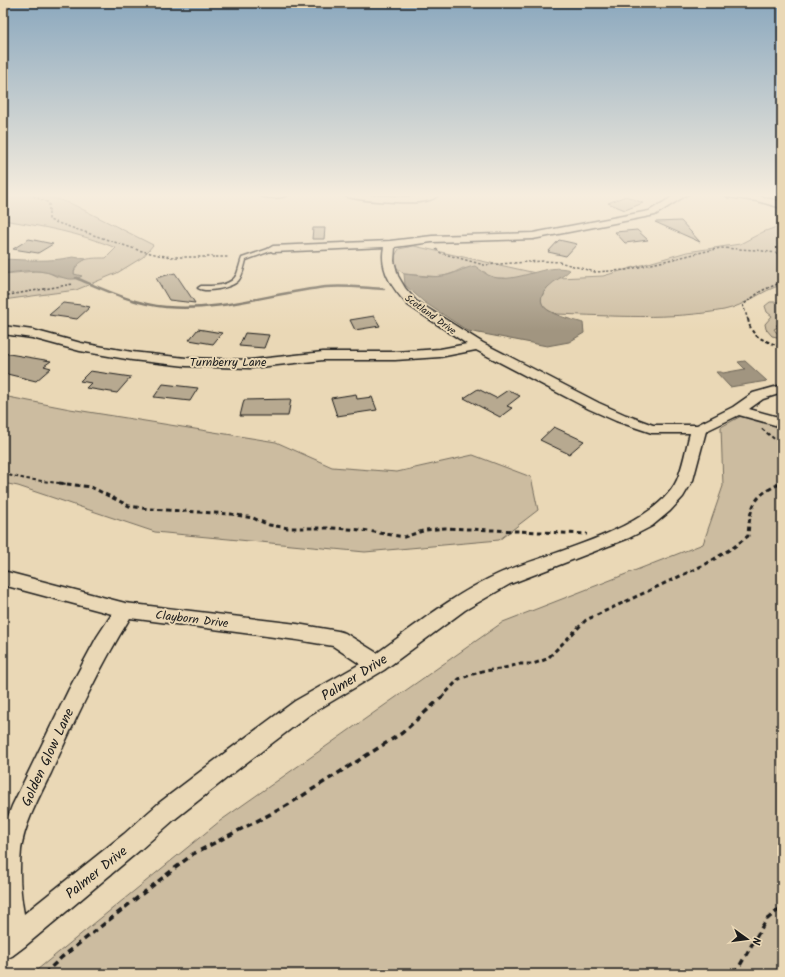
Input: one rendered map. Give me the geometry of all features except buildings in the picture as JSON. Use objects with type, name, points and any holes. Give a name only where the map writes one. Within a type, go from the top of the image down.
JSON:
[{"type":"street","points":[[273,249],[390,244],[421,240]]},
{"type":"street","name":"Scotland Drive","points":[[390,244],[388,250],[388,260],[393,281],[412,303],[478,346],[594,406],[621,418],[652,429],[699,429],[738,410],[758,396],[782,389]]},
{"type":"street","name":"Turnberry Lane","points":[[3,330],[33,334],[80,347],[132,356],[186,362],[250,364],[323,356],[395,356],[440,353],[478,346]]},
{"type":"street","points":[[738,410],[782,423]]},
{"type":"street","name":"Palmer Drive","points":[[9,942],[132,842],[166,811],[234,759],[302,708],[377,664],[458,605],[504,579],[612,539],[646,522],[664,508],[677,493],[685,480],[699,429]]},
{"type":"street","name":"Clayborn Drive","points":[[3,578],[125,610],[338,638],[377,664]]},
{"type":"street","name":"Golden Glow Lane","points":[[9,942],[9,849],[20,814],[76,696],[104,643],[125,610]]},
{"type":"lane","points":[[201,288],[218,288],[229,283],[239,276],[244,259],[273,249]]},
{"type":"path","points":[[107,240],[138,250],[172,257],[229,257]]},
{"type":"path","points":[[426,240],[441,253],[484,265],[543,261],[559,262],[595,272],[626,270],[720,248],[757,250],[782,254]]},
{"type":"path","points":[[782,282],[774,284],[761,291],[751,297],[743,305],[744,311],[748,317],[749,327],[753,334],[782,348]]},
{"type":"path","points":[[3,296],[73,284]]},
{"type":"path","points":[[3,474],[26,479],[91,487],[129,506],[149,509],[231,514],[253,518],[269,525],[288,528],[333,528],[362,530],[404,537],[426,530],[445,528],[484,529],[567,532],[598,535],[612,539]]},
{"type":"path","points":[[44,974],[62,957],[193,854],[286,806],[402,733],[433,706],[459,679],[482,671],[500,669],[520,664],[533,664],[547,659],[586,620],[706,564],[734,547],[748,536],[749,512],[753,500],[764,492],[782,483]]},
{"type":"path","points":[[735,974],[766,920],[782,907]]},
{"type":"shaded area","points":[[92,240],[142,240],[153,245],[143,257],[117,273],[76,290],[3,300],[3,274],[36,271],[47,272],[58,277],[78,276],[74,274],[75,268],[81,261],[106,258],[116,248]]},
{"type":"shaded area","points":[[748,240],[782,240],[782,285],[767,290],[732,308],[703,313],[662,316],[557,314],[548,310],[542,304],[542,297],[547,288],[504,278],[495,278],[488,276],[485,272],[463,268],[441,277],[404,274],[396,267],[395,256],[399,249],[414,246],[558,278],[603,276],[687,252],[740,244]]},
{"type":"shaded area","points":[[73,257],[86,259],[75,269],[74,274],[82,276],[73,279],[40,271],[24,271],[3,274],[3,259],[47,260]]},
{"type":"shaded area","points":[[475,266],[490,276],[502,278],[512,278],[552,269],[561,268],[570,270],[548,287],[542,295],[542,302],[545,308],[551,312],[583,323],[584,333],[569,342],[547,346],[468,331],[424,302],[405,285],[404,274],[437,277]]},
{"type":"shaded area","points":[[770,302],[782,302],[782,325],[776,325],[778,327],[774,329],[776,332],[782,334],[782,338],[772,336],[766,329],[765,324],[772,316],[767,312],[765,306]]},
{"type":"shaded area","points":[[745,361],[767,381],[730,387],[716,372],[723,373],[745,369],[738,362]]},
{"type":"shaded area","points":[[3,396],[70,409],[276,442],[332,467],[397,472],[473,455],[531,477],[538,510],[499,540],[365,552],[155,532],[18,486],[3,483]]},
{"type":"shaded area","points":[[743,415],[782,427],[782,974],[32,974],[220,821],[503,622],[703,544],[723,486],[721,427]]},
{"type":"waterway","points":[[76,278],[131,300],[166,307],[186,308],[206,307],[333,286],[384,289]]}]
